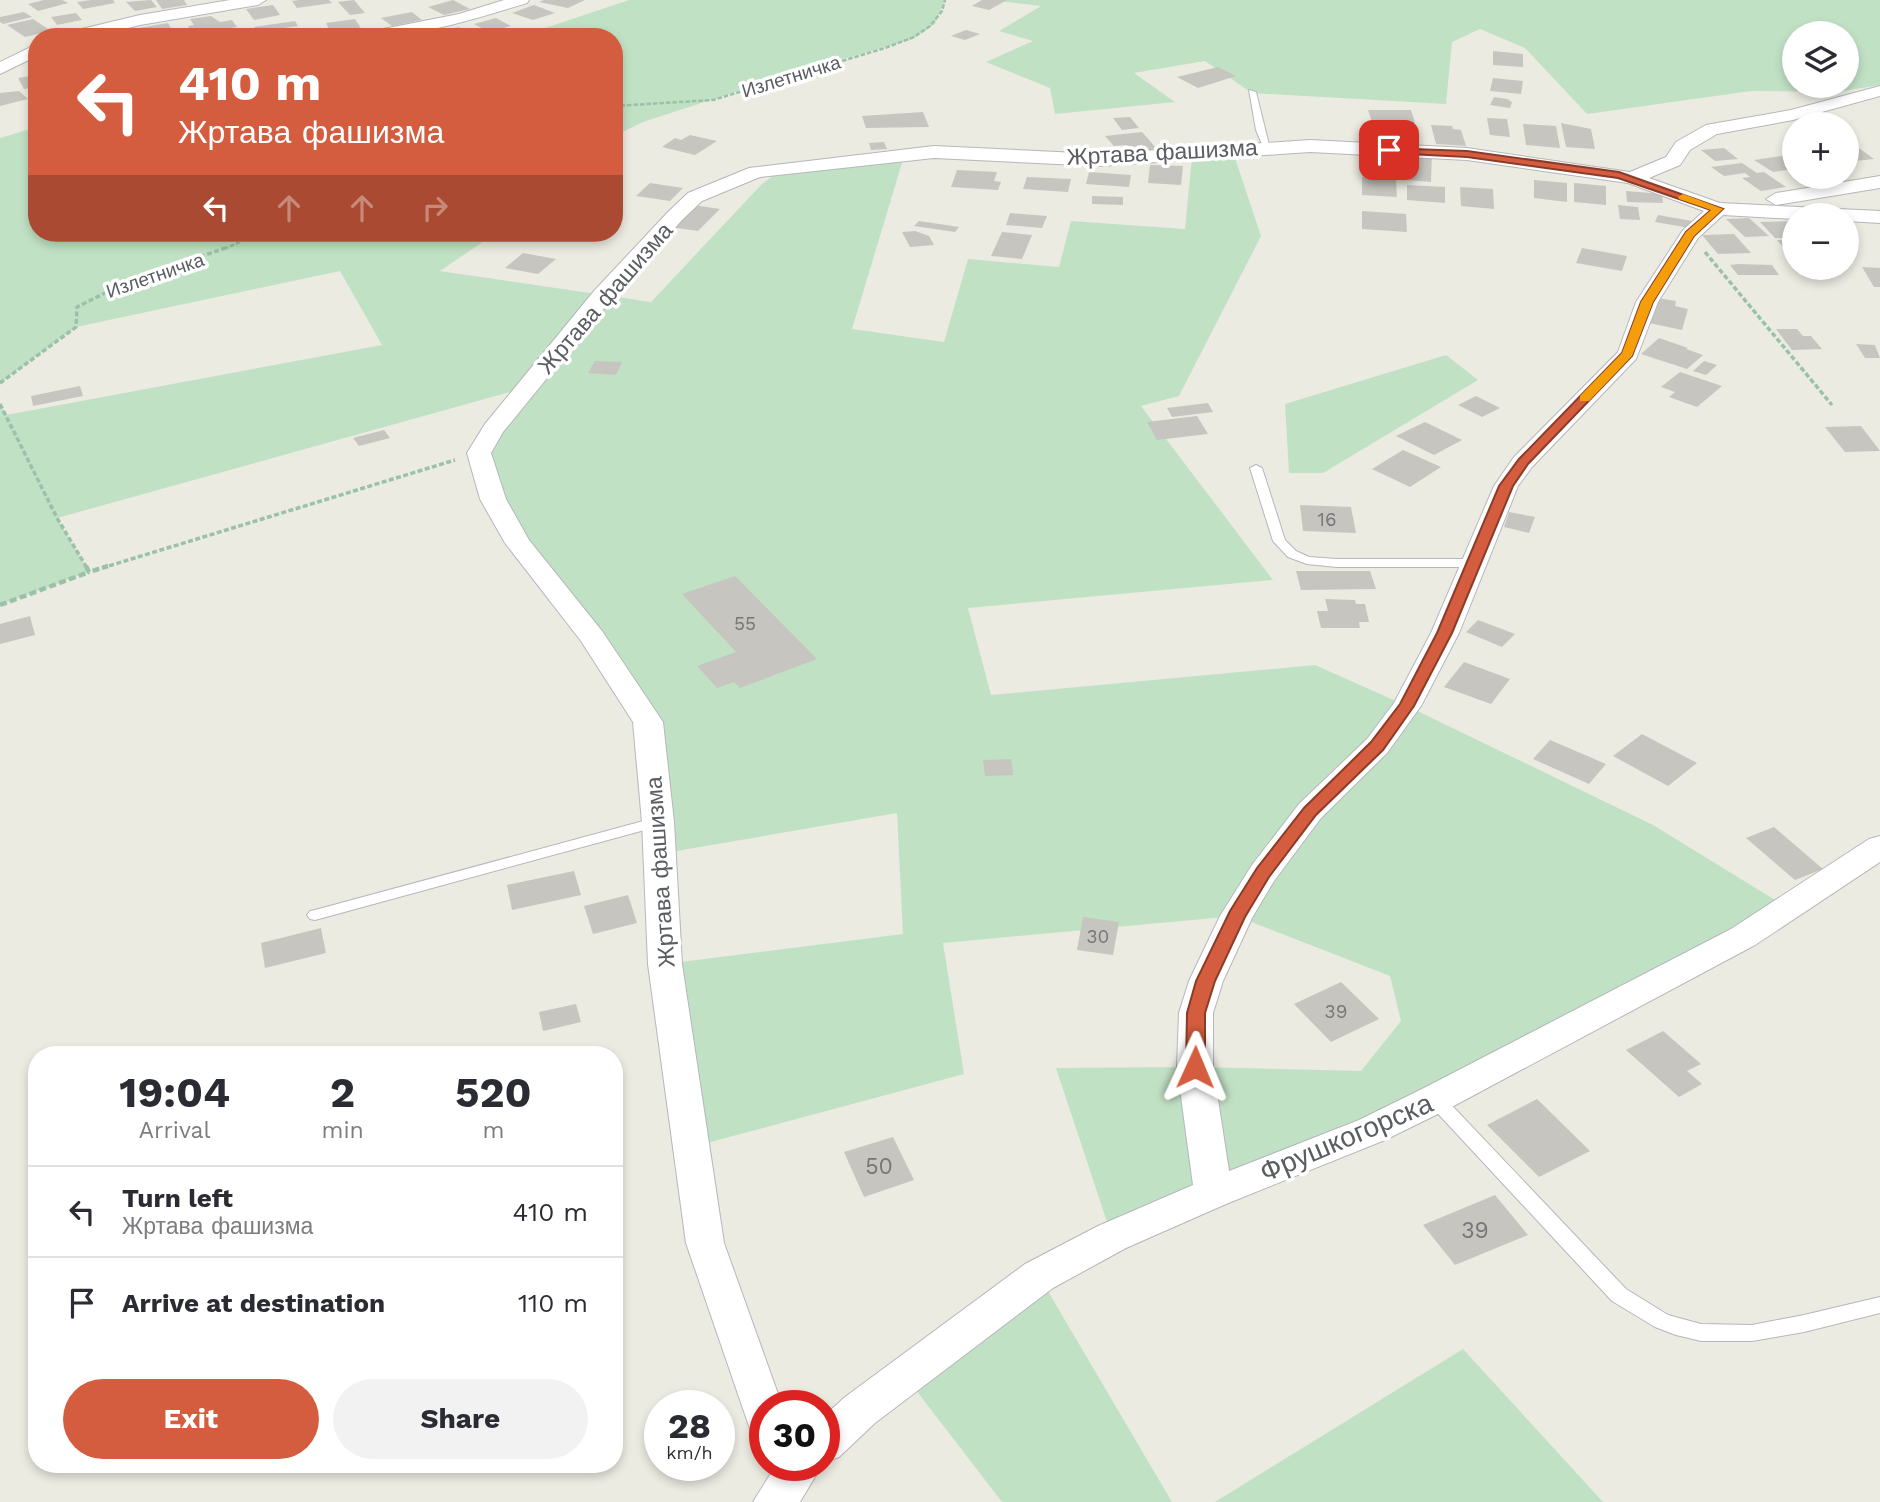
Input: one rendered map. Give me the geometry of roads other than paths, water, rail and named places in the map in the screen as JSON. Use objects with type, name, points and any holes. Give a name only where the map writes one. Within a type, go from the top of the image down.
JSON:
[{"type":"street","points":[[107,28],[258,0]]},
{"type":"street","points":[[413,28],[462,18],[521,0]]},
{"type":"street","points":[[4,67],[28,54]]},
{"type":"street","points":[[4,67],[28,65]]},
{"type":"street","points":[[1632,178],[1673,161],[1683,146],[1712,129],[1793,115],[1880,91]]},
{"type":"street","name":"Жртава фашизма","points":[[756,1390],[705,1243],[666,964],[658,822],[648,722],[592,637],[518,543],[493,499],[478,453],[494,429],[602,296],[695,197],[726,183],[756,172],[934,152],[1098,160],[1310,146],[1467,154],[1632,178],[1709,206],[1782,212]]},
{"type":"street","points":[[1213,1193],[1195,1067],[1196,1013],[1206,981],[1236,916],[1263,873],[1310,811],[1377,746],[1407,706],[1445,633],[1506,486],[1523,462],[1628,354],[1647,302],[1709,206],[1699,198],[1673,161]]},
{"type":"street","points":[[1774,212],[1773,202],[1778,198],[1880,182]]},
{"type":"street","name":"Жртава фашизма","points":[[1859,216],[1880,217]]},
{"type":"street","name":"Фрушкогорска","points":[[840,1429],[860,1410],[1039,1276],[1112,1237],[1213,1193],[1372,1130],[1435,1099],[1743,937],[1880,847]]},
{"type":"lane","points":[[1252,92],[1259,130],[1266,147]]},
{"type":"lane","points":[[1256,468],[1279,541],[1292,554],[1307,560],[1337,563],[1474,563]]},
{"type":"lane","points":[[315,915],[658,822]]},
{"type":"lane","points":[[1435,1099],[1619,1295],[1642,1311],[1675,1326],[1707,1334],[1740,1334],[1880,1305]]}]
